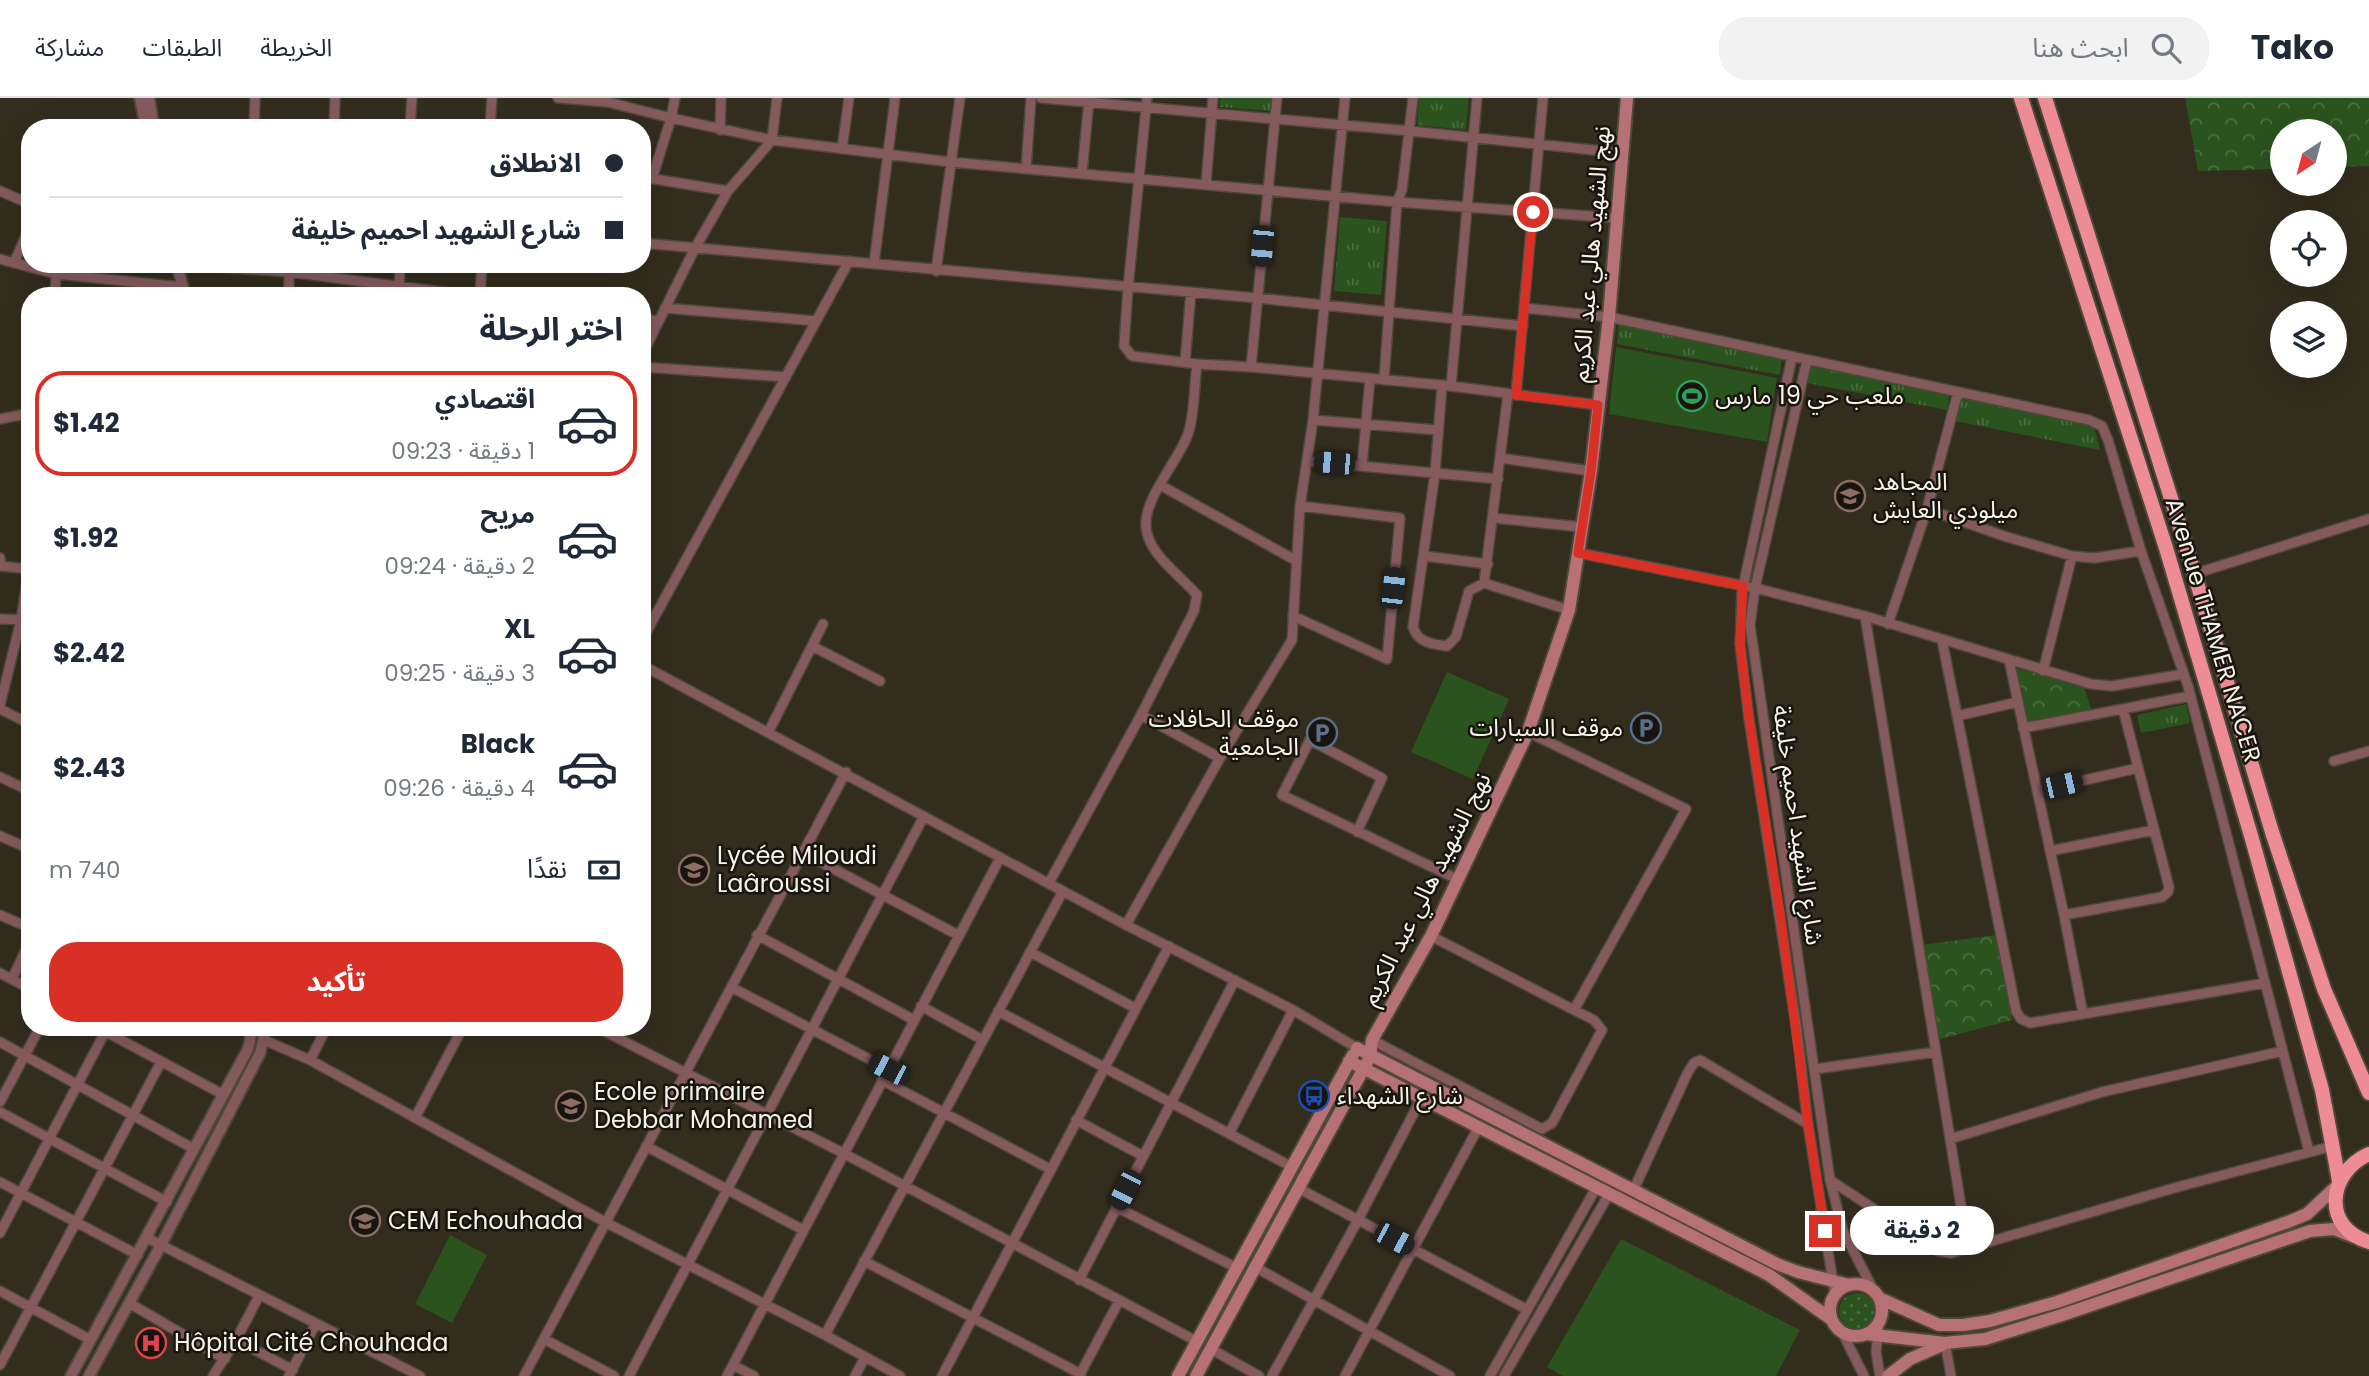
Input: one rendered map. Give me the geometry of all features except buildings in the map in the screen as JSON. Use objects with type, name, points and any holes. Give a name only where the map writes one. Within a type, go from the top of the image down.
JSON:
[{"type":"highway","name":"Avenue THAMER NACER","points":[[2021,98],[2170,561],[2252,839],[2322,1090],[2333,1146],[2340,1217],[2346,1227],[2367,1242]]},
{"type":"highway","name":"Avenue THAMER NACER","points":[[2045,98],[2248,756],[2312,954],[2337,1023],[2369,1093]]},
{"type":"highway","points":[[2338,1183],[2347,1169],[2369,1154]]},
{"type":"main road","name":"نهج الشهيد هالي عبد الكريم","points":[[1372,1040],[1431,936],[1528,732],[1569,610],[1591,471],[1609,317],[1627,98]]},
{"type":"main road","points":[[1178,1376],[1356,1048],[1372,1040]]},
{"type":"main road","points":[[1196,1376],[1370,1057],[1372,1040]]},
{"type":"main road","points":[[1356,1048],[1777,1264],[1834,1288],[1862,1285],[1876,1295],[1939,1325],[1990,1321],[2057,1302],[2288,1222],[2307,1214],[2338,1183]]},
{"type":"main road","points":[[1349,1061],[1775,1279],[1832,1319],[1842,1332],[1854,1336],[1874,1331],[1945,1343],[1985,1339],[2310,1231],[2334,1229],[2367,1242]]},
{"type":"main road","points":[[1832,1319],[1830,1310],[1834,1288]]},
{"type":"main road","points":[[1874,1331],[1882,1306],[1876,1295]]},
{"type":"main road","points":[[1888,1376],[1910,1359],[1945,1343]]},
{"type":"street","points":[[140,98],[148,119]]},
{"type":"street","points":[[149,98],[150,119]]},
{"type":"street","points":[[254,119],[255,98]]},
{"type":"street","points":[[334,119],[335,98]]},
{"type":"street","points":[[411,119],[412,98]]},
{"type":"street","points":[[491,119],[492,98]]},
{"type":"street","points":[[558,98],[602,100],[720,130],[772,140],[950,162],[1467,208],[1617,218]]},
{"type":"street","points":[[651,168],[671,118],[674,98]]},
{"type":"street","points":[[720,130],[721,98]]},
{"type":"street","points":[[651,336],[695,248],[728,191],[772,140],[777,98]]},
{"type":"street","points":[[842,149],[849,98]]},
{"type":"street","points":[[874,264],[895,98]]},
{"type":"street","points":[[936,271],[960,98]]},
{"type":"street","points":[[1026,169],[1031,98]]},
{"type":"street","points":[[1041,98],[1147,103],[1211,113],[1622,153]]},
{"type":"street","points":[[1206,184],[1213,98]]},
{"type":"street","points":[[1251,367],[1278,98]]},
{"type":"street","points":[[1126,925],[1220,758],[1292,640],[1300,506],[1313,420],[1345,98]]},
{"type":"street","points":[[1384,380],[1397,202],[1402,190],[1413,98]]},
{"type":"street","points":[[1477,98],[1457,318],[1438,430],[1435,473],[1413,627],[1419,639],[1447,646],[1456,637],[1469,591],[1484,583],[1569,610]]},
{"type":"street","points":[[1484,583],[1500,458],[1523,326],[1543,98]]},
{"type":"street","points":[[1082,173],[1088,101]]},
{"type":"street","points":[[1147,103],[1128,288],[1125,349],[1132,356],[1447,386],[1598,405]]},
{"type":"street","points":[[651,179],[728,191]]},
{"type":"street","points":[[0,191],[21,200]]},
{"type":"street","points":[[651,244],[1257,298],[1523,326]]},
{"type":"street","points":[[14,263],[21,247]]},
{"type":"street","points":[[0,259],[21,265]]},
{"type":"street","points":[[651,624],[849,261]]},
{"type":"street","points":[[52,273],[148,287]]},
{"type":"street","points":[[313,273],[380,287]]},
{"type":"street","points":[[55,287],[56,274]]},
{"type":"street","points":[[1185,362],[1191,292]]},
{"type":"street","points":[[664,308],[816,321]]},
{"type":"street","points":[[1524,308],[1609,317],[2089,420],[2102,426],[2140,551],[2184,674],[2309,1152]]},
{"type":"street","points":[[651,320],[658,321]]},
{"type":"street","name":"شارع الشهيد احميم خليفة","points":[[1792,357],[1743,586],[1740,644],[1834,1288]]},
{"type":"street","name":"شارع الشهيد احميم خليفة","points":[[1807,360],[1755,588],[1750,625],[1830,1180],[1843,1231],[1876,1295]]},
{"type":"street","points":[[1049,883],[1141,715],[1197,601],[1197,595],[1191,587],[1159,558],[1146,527],[1148,513],[1160,485],[1188,433],[1196,364]]},
{"type":"street","points":[[651,368],[786,377]]},
{"type":"street","points":[[1362,466],[1370,379]]},
{"type":"street","points":[[1888,624],[1927,509],[1958,392]]},
{"type":"street","points":[[0,419],[21,415]]},
{"type":"street","points":[[1313,420],[1438,430]]},
{"type":"street","points":[[1500,458],[1591,471]]},
{"type":"street","points":[[1307,461],[1498,479]]},
{"type":"street","points":[[1160,485],[1297,561]]},
{"type":"street","points":[[1293,616],[1387,659],[1400,518],[1300,506]]},
{"type":"street","points":[[1927,509],[2072,556],[2094,558],[2140,551]]},
{"type":"street","points":[[1493,519],[1582,527]]},
{"type":"street","points":[[2194,574],[2369,519]]},
{"type":"street","points":[[1578,553],[1755,588],[1866,617],[2043,671],[2103,686],[2184,674]]},
{"type":"street","points":[[1424,556],[1488,564]]},
{"type":"street","points":[[2043,671],[2072,556]]},
{"type":"street","points":[[0,563],[21,567]]},
{"type":"street","points":[[1866,617],[1968,1250]]},
{"type":"street","points":[[0,619],[21,620]]},
{"type":"street","points":[[769,731],[822,624]]},
{"type":"street","points":[[21,637],[0,707],[21,719]]},
{"type":"street","points":[[1942,640],[2016,1011],[2021,1019],[2030,1023],[2266,983]]},
{"type":"street","points":[[812,646],[880,681]]},
{"type":"street","points":[[2008,660],[2064,915],[2082,1014]]},
{"type":"street","points":[[651,670],[846,772],[1126,925],[1293,1010],[1356,1048]]},
{"type":"street","points":[[2023,727],[2190,696]]},
{"type":"street","points":[[1957,716],[2018,702]]},
{"type":"street","points":[[2064,915],[2162,897],[2169,887],[2123,709]]},
{"type":"street","points":[[1141,715],[1220,758]]},
{"type":"street","points":[[1528,732],[1686,809],[1574,1010]]},
{"type":"street","points":[[1357,832],[1382,778],[1310,740],[1282,795],[1357,832],[1459,880]]},
{"type":"street","points":[[2333,761],[2369,751]]},
{"type":"street","points":[[2037,791],[2138,768]]},
{"type":"street","points":[[524,1376],[846,772]]},
{"type":"street","points":[[0,777],[21,787]]},
{"type":"street","points":[[629,1376],[924,816]]},
{"type":"street","points":[[2050,851],[2154,830]]},
{"type":"street","points":[[0,836],[21,845]]},
{"type":"street","points":[[802,852],[958,936]]},
{"type":"street","points":[[727,1376],[1000,858]]},
{"type":"street","points":[[825,1335],[1063,891]]},
{"type":"street","points":[[0,915],[21,924]]},
{"type":"street","points":[[757,935],[914,1020]]},
{"type":"street","points":[[1372,1040],[1542,1129],[1552,1123],[1602,1030],[1594,1020],[1431,936]]},
{"type":"street","points":[[942,1376],[1169,946]]},
{"type":"street","points":[[1030,952],[1135,1008]]},
{"type":"street","points":[[12,979],[21,960]]},
{"type":"street","points":[[0,973],[21,984]]},
{"type":"street","points":[[1079,1280],[1235,981]]},
{"type":"street","points":[[731,987],[888,1069]]},
{"type":"street","points":[[921,1006],[983,1040]]},
{"type":"street","points":[[1230,1132],[1293,1010]]},
{"type":"street","points":[[998,1011],[1293,1167]]},
{"type":"street","points":[[0,1102],[35,1036]]},
{"type":"street","points":[[0,1233],[77,1085],[98,1036]]},
{"type":"street","points":[[112,1036],[222,1094]]},
{"type":"street","points":[[71,1376],[167,1202],[247,1049],[251,1036]]},
{"type":"street","points":[[247,1049],[260,1036]]},
{"type":"street","points":[[89,1376],[260,1053],[264,1036]]},
{"type":"street","points":[[273,1036],[310,1060],[605,1222],[900,1376]]},
{"type":"street","points":[[310,1060],[322,1036]]},
{"type":"street","points":[[415,1118],[458,1036]]},
{"type":"street","points":[[613,1036],[843,1153],[1198,1342]]},
{"type":"street","points":[[1340,1039],[1349,1061]]},
{"type":"street","points":[[0,1042],[194,1149]]},
{"type":"street","points":[[1950,1139],[2102,1092],[2283,1051]]},
{"type":"street","points":[[1815,1069],[1936,1052]]},
{"type":"street","points":[[1633,1191],[1688,1072],[1694,1063],[1700,1060],[1808,1124]]},
{"type":"street","points":[[0,1365],[161,1062]]},
{"type":"street","points":[[882,1080],[1050,1169]]},
{"type":"street","points":[[1272,1376],[1421,1099]]},
{"type":"street","points":[[0,1112],[167,1202]]},
{"type":"street","points":[[1076,1120],[1143,1156]]},
{"type":"street","points":[[1345,1376],[1478,1128]]},
{"type":"street","points":[[646,1146],[803,1230]]},
{"type":"street","points":[[1830,1180],[1938,1251],[1951,1253],[2174,1188],[2333,1146]]},
{"type":"street","points":[[0,1182],[138,1255]]},
{"type":"street","points":[[1298,1188],[1526,1309]]},
{"type":"street","points":[[1490,1376],[1596,1188]]},
{"type":"street","points":[[1504,1376],[1609,1194]]},
{"type":"street","points":[[1116,1207],[1237,1268]]},
{"type":"street","points":[[147,1238],[420,1376]]},
{"type":"street","points":[[864,1261],[1080,1375],[1119,1301]]},
{"type":"street","points":[[1255,1267],[1450,1376]]},
{"type":"street","points":[[0,1291],[91,1339]]},
{"type":"street","points":[[213,1376],[259,1296]]},
{"type":"street","points":[[129,1303],[225,1359]]},
{"type":"street","points":[[236,1340],[291,1373],[315,1325]]},
{"type":"street","points":[[1874,1331],[1880,1376]]},
{"type":"street","points":[[1842,1332],[1864,1376]]},
{"type":"street","points":[[544,1339],[614,1376]]},
{"type":"street","points":[[1945,1343],[1951,1376]]},
{"type":"street","points":[[1211,1349],[1259,1376]]},
{"type":"street","points":[[855,1376],[865,1357]]},
{"type":"street","points":[[392,1376],[397,1365]]},
{"type":"street","points":[[733,1365],[754,1376]]},
{"type":"green space","points":[[1220,98],[1271,98],[1270,111],[1220,107]]},
{"type":"green space","points":[[1419,98],[1469,98],[1466,130],[1417,125]]},
{"type":"green space","points":[[2185,98],[2369,98],[2369,166],[2347,167],[2347,119],[2270,119],[2270,169],[2198,171]]},
{"type":"green space","points":[[1340,217],[1387,221],[1381,295],[1334,291]]},
{"type":"green space","points":[[1619,323],[1782,357],[1780,375],[1617,344]]},
{"type":"green space","name":"ملعب حي 19 مارس","points":[[1616,347],[1777,378],[1767,442],[1609,414]]},
{"type":"green space","points":[[1810,364],[1950,392],[1947,410],[1807,383]]},
{"type":"green space","points":[[1959,397],[2094,426],[2100,450],[1955,421]]},
{"type":"green space","points":[[2013,668],[2082,682],[2093,714],[2026,725]]},
{"type":"green space","points":[[1447,672],[1509,699],[1473,779],[1411,752]]},
{"type":"green space","points":[[2186,704],[2190,723],[2141,733],[2137,715]]},
{"type":"green space","points":[[1996,935],[2012,1020],[1940,1039],[1922,945]]},
{"type":"green space","points":[[450,1235],[487,1255],[452,1323],[415,1304]]},
{"type":"green space","points":[[1621,1239],[1800,1330],[1776,1376],[1563,1376],[1547,1367]]},
{"type":"green space","points":[[1857,1293],[1869,1299],[1875,1311],[1869,1323],[1857,1329],[1845,1323],[1839,1311],[1845,1299]]},
{"type":"place","name":"ملعب حي 19 مارس","points":[[1692,396]]},
{"type":"place","name":"المجاهد ميلودي العايش","points":[[1850,496]]},
{"type":"place","name":"موقف السيارات","points":[[1646,728]]},
{"type":"place","name":"موقف الحافلات الجامعية","points":[[1322,733]]},
{"type":"place","name":"Lycée Miloudi Laâroussi","points":[[694,870]]},
{"type":"place","name":"شارع الشهداء","points":[[1314,1096]]},
{"type":"place","name":"Ecole primaire Debbar Mohamed","points":[[571,1106]]},
{"type":"place","name":"CEM Echouhada","points":[[365,1221]]},
{"type":"place","name":"Hôpital Cité Chouhada","points":[[151,1343]]},
{"type":"route","points":[[1533,212],[1516,395],[1598,405],[1578,553],[1743,586],[1740,644],[1749,719],[1780,912],[1825,1231]]}]
